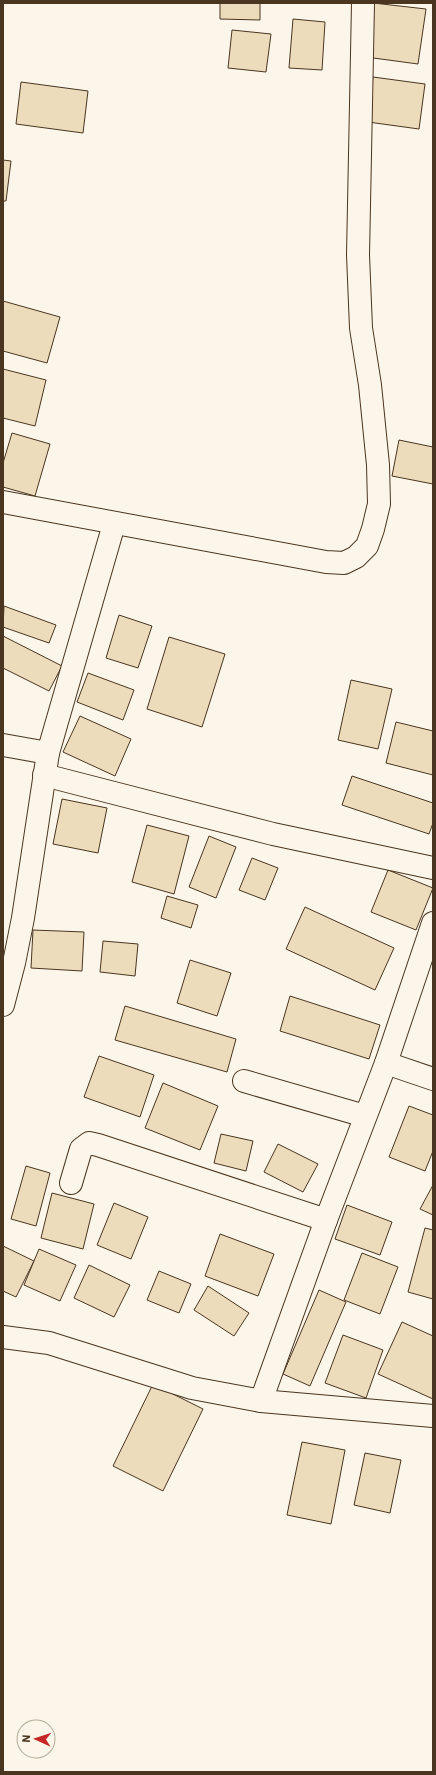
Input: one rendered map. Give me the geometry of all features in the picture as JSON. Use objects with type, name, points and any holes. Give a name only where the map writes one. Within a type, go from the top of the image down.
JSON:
[{"type":"street","points":[[3,502],[114,524],[326,562],[344,563],[356,557],[367,546],[373,529],[378,504],[378,465],[370,385],[362,328],[358,255],[362,3]]},
{"type":"street","points":[[3,1004],[23,918],[48,753],[114,524]]},
{"type":"street","points":[[3,745],[48,753]]},
{"type":"street","points":[[44,775],[273,834],[433,868]]},
{"type":"street","points":[[261,1401],[326,1220],[386,1063],[433,923]]},
{"type":"street","points":[[386,1063],[433,1079]]},
{"type":"street","points":[[244,1081],[365,1116]]},
{"type":"street","points":[[71,1183],[81,1149],[89,1144],[93,1144],[326,1220]]},
{"type":"street","points":[[3,1336],[49,1343],[192,1388],[261,1401],[433,1416]]},
{"type":"building","points":[[220,3],[260,3],[260,20],[220,19]]},
{"type":"building","points":[[373,3],[426,9],[418,64],[366,57]]},
{"type":"building","points":[[293,19],[325,22],[322,70],[289,68]]},
{"type":"building","points":[[232,30],[271,34],[266,72],[228,68]]},
{"type":"building","points":[[373,77],[425,84],[419,129],[368,122]]},
{"type":"building","points":[[21,82],[88,91],[83,133],[16,124]]},
{"type":"building","points":[[3,160],[11,161],[6,201],[3,201]]},
{"type":"building","points":[[3,301],[60,317],[47,363],[3,351]]},
{"type":"building","points":[[3,369],[46,380],[35,426],[3,418]]},
{"type":"building","points":[[12,433],[50,444],[35,496],[3,487],[3,463]]},
{"type":"building","points":[[399,440],[433,447],[433,484],[392,476]]},
{"type":"building","points":[[4,606],[56,625],[49,643],[3,627]]},
{"type":"building","points":[[119,615],[152,626],[138,668],[106,658]]},
{"type":"building","points":[[3,636],[62,666],[49,691],[3,668]]},
{"type":"building","points":[[169,637],[225,654],[202,727],[147,709]]},
{"type":"building","points":[[88,673],[134,690],[123,720],[77,702]]},
{"type":"building","points":[[351,680],[392,689],[378,749],[338,740]]},
{"type":"building","points":[[80,716],[131,739],[115,776],[63,752]]},
{"type":"building","points":[[396,722],[433,731],[433,775],[386,763]]},
{"type":"building","points":[[352,776],[433,803],[433,823],[429,834],[342,805]]},
{"type":"building","points":[[62,799],[107,808],[98,853],[53,844]]},
{"type":"building","points":[[147,825],[189,836],[174,894],[132,882]]},
{"type":"building","points":[[209,836],[236,847],[216,898],[189,887]]},
{"type":"building","points":[[252,858],[278,868],[265,900],[239,890]]},
{"type":"building","points":[[388,870],[433,888],[416,930],[371,912]]},
{"type":"building","points":[[167,896],[198,905],[191,928],[161,918]]},
{"type":"building","points":[[305,907],[394,948],[375,990],[286,949]]},
{"type":"building","points":[[33,930],[84,932],[82,971],[31,968]]},
{"type":"building","points":[[103,941],[138,944],[135,976],[100,972]]},
{"type":"building","points":[[190,960],[231,973],[217,1016],[177,1003]]},
{"type":"building","points":[[290,996],[380,1025],[369,1059],[280,1031]]},
{"type":"building","points":[[125,1006],[236,1039],[227,1072],[115,1040]]},
{"type":"building","points":[[99,1056],[154,1075],[140,1117],[84,1097]]},
{"type":"building","points":[[163,1083],[218,1106],[200,1150],[145,1128]]},
{"type":"building","points":[[409,1106],[433,1115],[433,1151],[425,1171],[389,1157]]},
{"type":"building","points":[[221,1134],[253,1141],[246,1171],[214,1163]]},
{"type":"building","points":[[278,1144],[318,1164],[303,1192],[264,1172]]},
{"type":"building","points":[[26,1166],[50,1173],[36,1226],[11,1219]]},
{"type":"building","points":[[433,1185],[433,1215],[420,1209]]},
{"type":"building","points":[[52,1193],[94,1204],[83,1249],[41,1238]]},
{"type":"building","points":[[114,1203],[148,1217],[131,1259],[97,1245]]},
{"type":"building","points":[[347,1205],[392,1222],[380,1255],[335,1239]]},
{"type":"building","points":[[425,1228],[433,1230],[433,1299],[408,1292]]},
{"type":"building","points":[[220,1234],[274,1254],[258,1296],[205,1276]]},
{"type":"building","points":[[3,1246],[34,1261],[16,1297],[3,1291]]},
{"type":"building","points":[[39,1249],[76,1265],[60,1301],[24,1285]]},
{"type":"building","points":[[362,1253],[398,1267],[380,1314],[344,1300]]},
{"type":"building","points":[[89,1265],[130,1285],[114,1317],[74,1298]]},
{"type":"building","points":[[159,1271],[191,1284],[179,1313],[147,1300]]},
{"type":"building","points":[[208,1286],[249,1313],[234,1336],[194,1310]]},
{"type":"building","points":[[319,1290],[346,1302],[310,1386],[283,1374]]},
{"type":"building","points":[[402,1322],[433,1336],[433,1399],[378,1374]]},
{"type":"building","points":[[343,1335],[383,1350],[366,1398],[325,1383]]},
{"type":"building","points":[[153,1384],[203,1409],[163,1491],[113,1466]]},
{"type":"building","points":[[302,1442],[345,1450],[331,1524],[287,1515]]},
{"type":"building","points":[[365,1453],[401,1460],[390,1513],[354,1505]]}]
